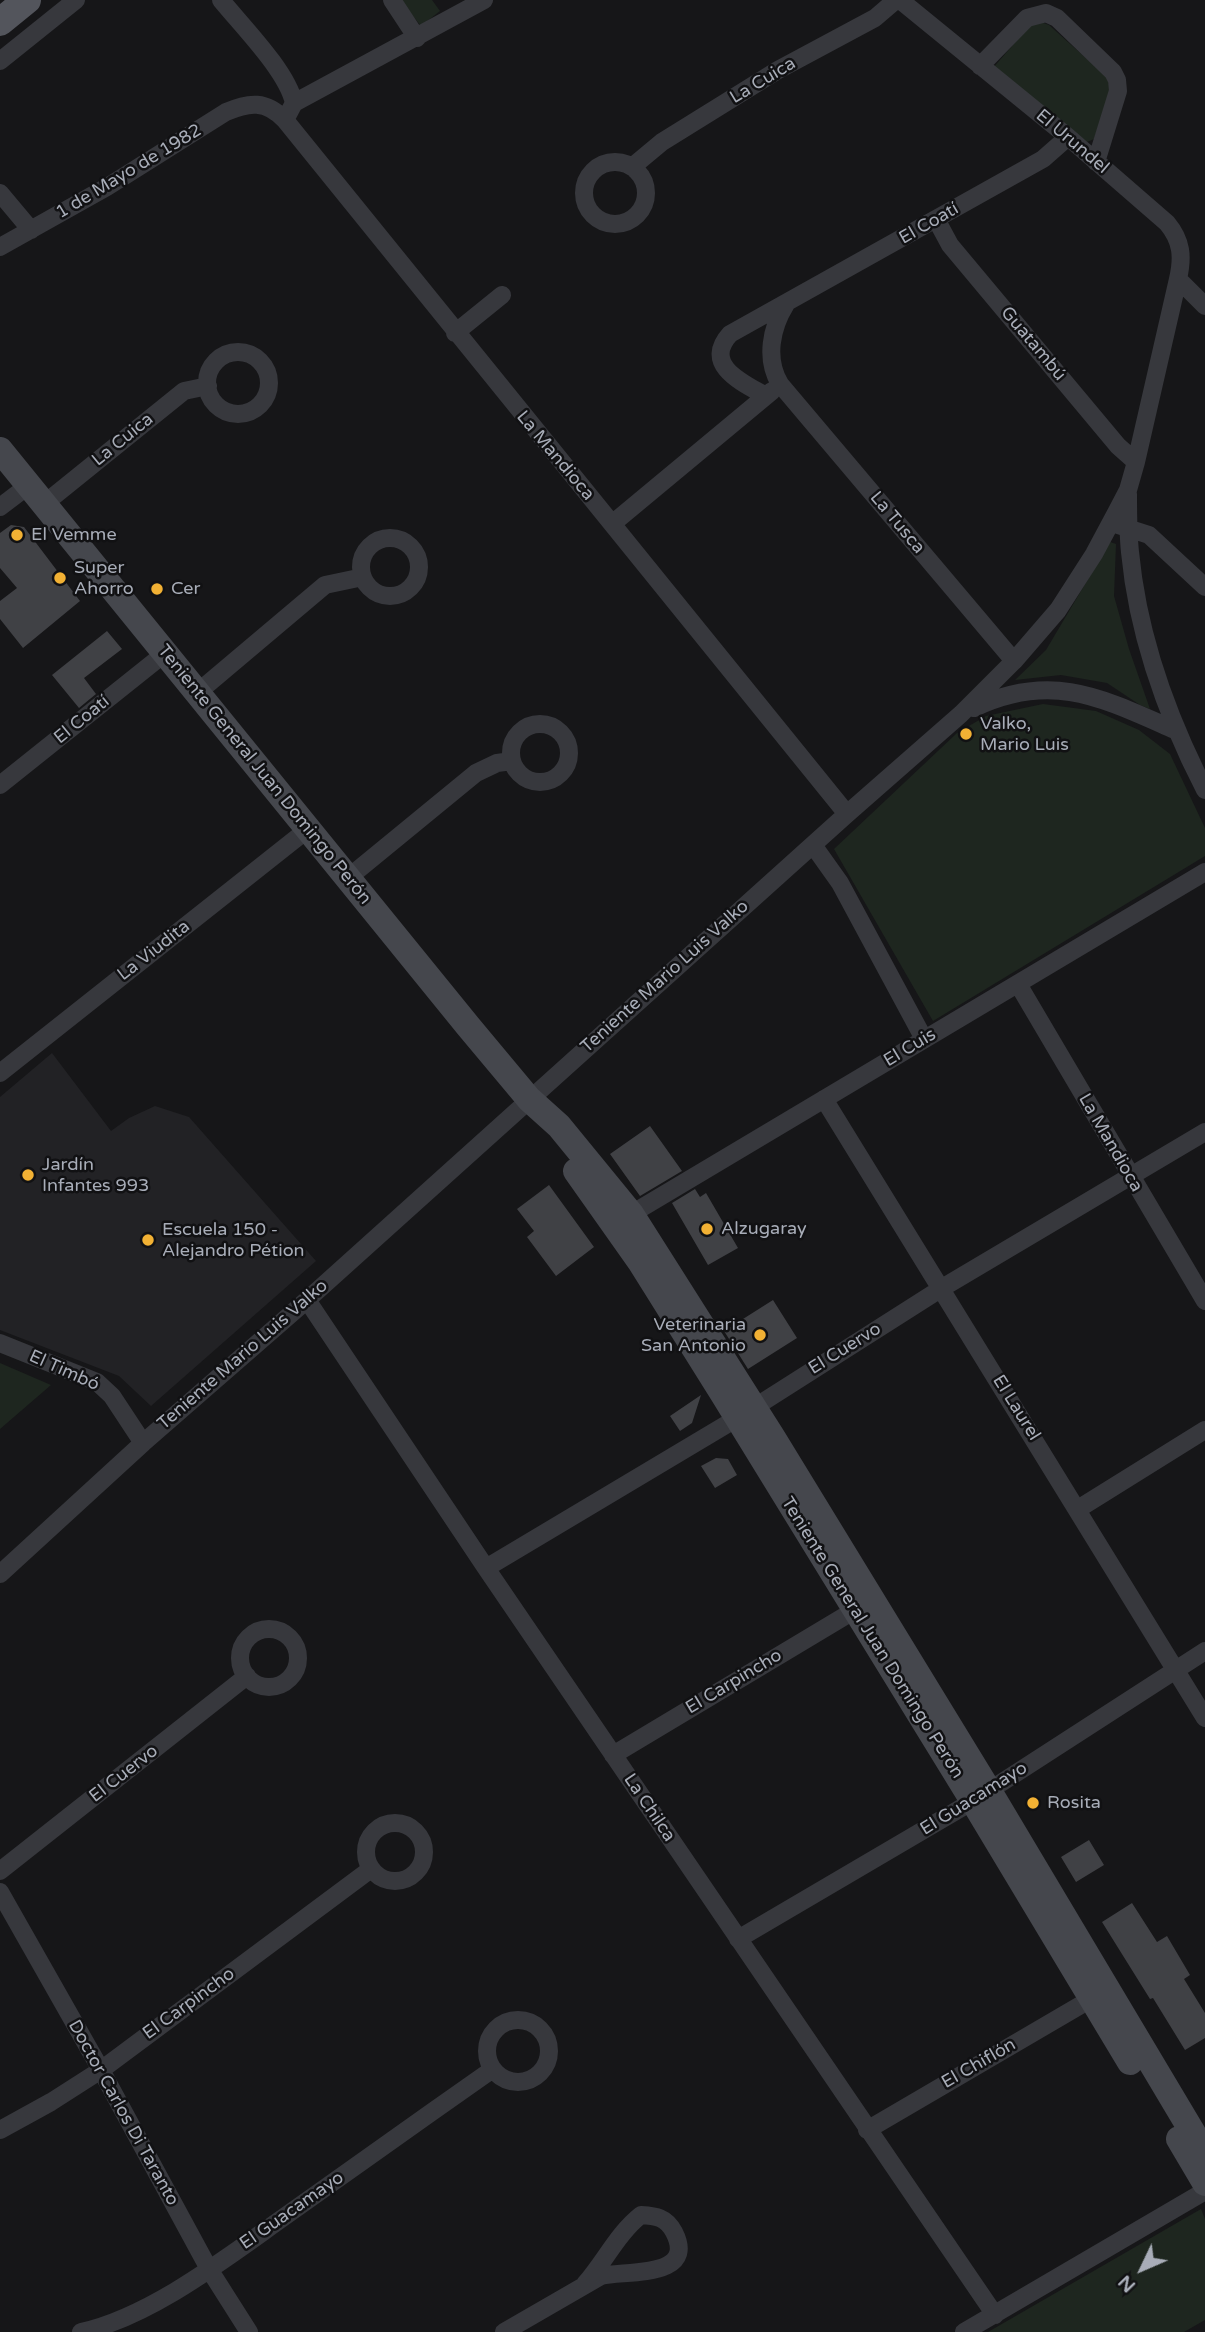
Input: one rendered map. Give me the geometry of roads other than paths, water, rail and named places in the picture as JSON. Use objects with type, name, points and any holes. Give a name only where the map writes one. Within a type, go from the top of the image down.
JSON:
[{"type":"main road","points":[[0,22],[27,0]]},
{"type":"main road","name":"Teniente General Juan Domingo Perón","points":[[0,450],[529,1099],[559,1126],[623,1219],[746,1412],[981,1796],[1205,2153]]},
{"type":"main road","name":"Teniente General Juan Domingo Perón","points":[[746,1412],[855,1609],[981,1796],[1091,1998],[1205,2183]]},
{"type":"street","points":[[0,61],[76,0]]},
{"type":"street","name":"La Mandioca","points":[[221,0],[282,75],[292,94],[290,111],[455,333],[847,814]]},
{"type":"street","points":[[392,0],[417,38]]},
{"type":"street","points":[[290,111],[417,38],[453,7],[484,0]]},
{"type":"street","name":"El Urundel","points":[[898,0],[1068,138],[1167,223],[1176,233],[1181,248],[1178,279]]},
{"type":"street","name":"La Cuica","points":[[632,167],[662,142],[778,70],[875,18],[898,0]]},
{"type":"street","points":[[980,66],[1027,18],[1046,13],[1057,18],[1113,72],[1117,80],[1118,90],[1096,162]]},
{"type":"street","name":"1 de Mayo de 1982","points":[[0,247],[107,187],[226,112],[243,104],[260,104]]},
{"type":"street","name":"La Mandioca","points":[[260,104],[275,111],[290,111]]},
{"type":"street","name":"El Coatí","points":[[766,396],[725,368],[720,355],[722,343],[730,334],[1043,159],[1068,138]]},
{"type":"street","points":[[0,193],[31,230]]},
{"type":"street","name":"Guatambú","points":[[936,219],[950,245],[1118,446],[1136,462]]},
{"type":"street","points":[[1178,279],[1205,306]]},
{"type":"street","name":"Teniente Mario Luis Valko","points":[[0,1574],[143,1443],[307,1300],[961,714],[1014,661],[1058,610],[1088,565],[1128,490],[1178,279]]},
{"type":"street","points":[[455,333],[502,295]]},
{"type":"street","points":[[612,524],[780,384],[773,371],[771,342],[778,317],[786,304]]},
{"type":"street","name":"La Tusca","points":[[780,384],[1014,661]]},
{"type":"street","name":"La Cuica","points":[[0,507],[36,494],[184,391],[208,386]]},
{"type":"street","points":[[1128,490],[1136,594],[1145,640],[1175,730],[1205,790]]},
{"type":"street","points":[[1111,523],[1149,535],[1205,587]]},
{"type":"street","points":[[197,693],[325,585],[363,577]]},
{"type":"street","name":"El Coatí","points":[[0,785],[164,654]]},
{"type":"street","points":[[961,714],[1004,695],[1046,689],[1091,696],[1175,730]]},
{"type":"street","points":[[348,878],[476,773],[497,763],[512,761]]},
{"type":"street","name":"La Viudita","points":[[0,1073],[308,829]]},
{"type":"street","points":[[813,845],[839,883],[924,1039]]},
{"type":"street","name":"El Cuis","points":[[623,1219],[1205,872]]},
{"type":"street","name":"La Mandioca","points":[[1017,984],[1205,1301]]},
{"type":"street","name":"El Laurel","points":[[824,1099],[1205,1717]]},
{"type":"street","name":"El Cuervo","points":[[485,1569],[746,1412],[942,1288],[1205,1132]]},
{"type":"street","name":"La Chilca","points":[[307,1300],[485,1569],[995,2315]]},
{"type":"street","name":"El Timbó","points":[[0,1343],[97,1382],[112,1396],[143,1443]]},
{"type":"street","points":[[1078,1509],[1205,1430]]},
{"type":"street","name":"El Carpincho","points":[[613,1755],[855,1609]]},
{"type":"street","name":"El Guacamayo","points":[[738,1939],[981,1796],[1205,1651]]},
{"type":"street","name":"El Cuervo","points":[[0,1871],[247,1676]]},
{"type":"street","name":"El Carpincho","points":[[0,2130],[51,2102],[100,2070],[372,1870]]},
{"type":"street","name":"Doctor Carlos Di Taranto","points":[[0,1892],[209,2269],[249,2332]]},
{"type":"street","name":"El Chiflón","points":[[867,2130],[1091,1998]]},
{"type":"street","name":"El Guacamayo","points":[[81,2332],[101,2328],[132,2315],[209,2269],[493,2069]]},
{"type":"street","points":[[964,2332],[1205,2192]]},
{"type":"street","points":[[504,2332],[585,2284],[612,2273],[652,2271],[667,2267],[678,2248],[674,2233],[658,2216],[641,2215],[630,2224],[603,2264],[585,2284]]},
{"type":"place","name":"El Vemme","points":[[17,535]]},
{"type":"place","name":"Super Ahorro","points":[[60,578]]},
{"type":"place","name":"Cer","points":[[157,589]]},
{"type":"place","name":"Valko, Mario Luis","points":[[966,734]]},
{"type":"place","name":"Jardín Infantes 993","points":[[28,1175]]},
{"type":"place","name":"Alzugaray","points":[[707,1229]]},
{"type":"place","name":"Escuela 150 - Alejandro Pétion","points":[[148,1240]]},
{"type":"place","name":"Veterinaria San Antonio","points":[[760,1335]]},
{"type":"place","name":"Rosita","points":[[1033,1803]]}]
